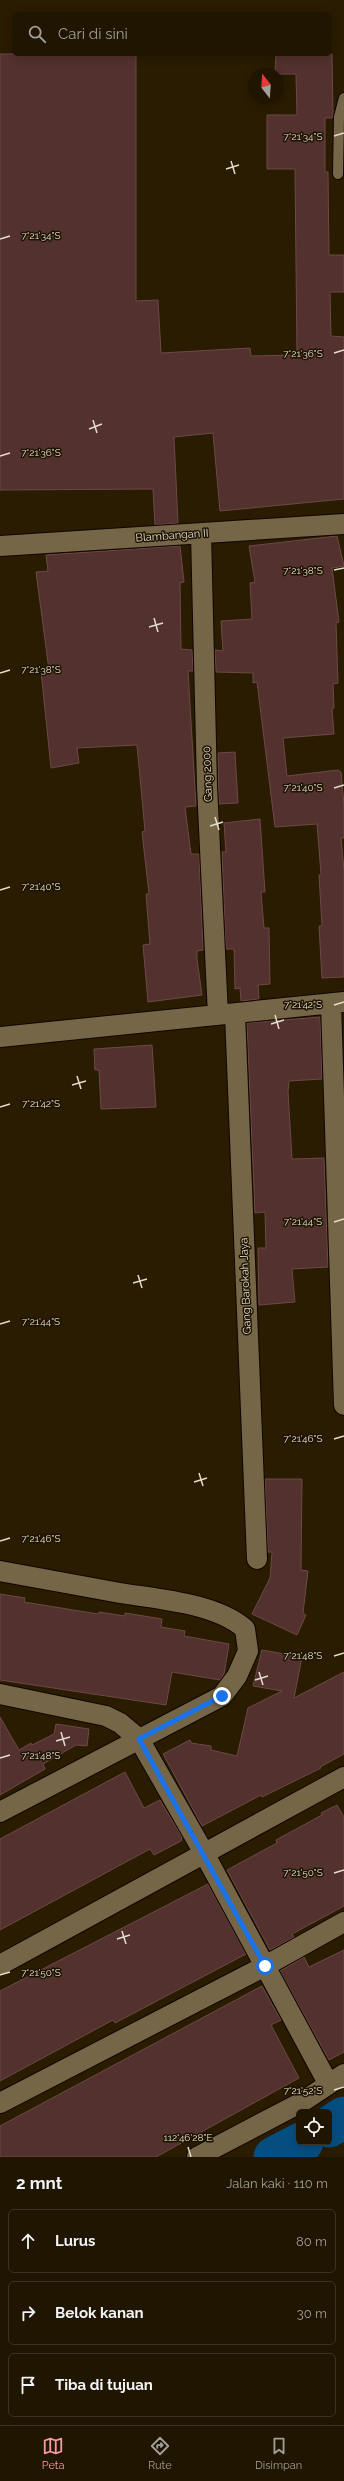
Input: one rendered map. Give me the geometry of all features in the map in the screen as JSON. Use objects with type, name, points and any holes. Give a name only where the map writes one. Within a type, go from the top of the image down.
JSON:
[{"type":"street","name":"Blambangan II","points":[[0,546],[344,524]]},
{"type":"street","name":"Gang 2000","points":[[201,533],[207,786],[226,1014]]},
{"type":"street","points":[[0,1037],[338,1003],[344,1405]]},
{"type":"street","name":"Gang Barokah Jaya","points":[[226,1014],[257,1559]]},
{"type":"street","points":[[0,1571],[181,1604],[220,1614],[235,1620],[244,1629],[248,1652],[237,1676],[222,1696],[0,1812]]},
{"type":"street","points":[[0,1694],[106,1716],[120,1723],[139,1739],[204,1853],[265,1966],[336,2078],[302,2102],[197,2157]]},
{"type":"street","points":[[0,1965],[344,1778]]},
{"type":"street","points":[[0,2104],[265,1966],[344,1922]]},
{"type":"lane","points":[[338,174],[339,117],[344,98]]},
{"type":"building","points":[[0,54],[12,54],[12,56],[136,56],[136,301],[158,300],[161,353],[250,348],[251,356],[297,355],[295,169],[267,169],[267,115],[297,115],[296,74],[284,74],[284,68],[275,68],[276,56],[332,56],[332,54],[333,116],[332,118],[325,118],[325,172],[328,172],[329,255],[344,255],[344,292],[330,292],[331,336],[344,337],[344,499],[220,511],[213,433],[174,437],[178,523],[155,525],[153,489],[0,490]]},
{"type":"building","points":[[337,536],[344,566],[332,568],[339,622],[336,623],[338,683],[333,684],[334,708],[332,709],[334,734],[283,738],[287,776],[338,770],[341,772],[344,805],[344,838],[341,838],[344,870],[344,977],[322,978],[319,926],[322,926],[319,875],[321,874],[317,824],[275,827],[257,682],[253,683],[253,673],[216,672],[215,650],[223,651],[221,621],[252,619],[250,583],[255,582],[249,546]]},
{"type":"building","points":[[180,546],[184,582],[180,583],[181,649],[192,650],[193,671],[188,671],[196,806],[185,807],[191,854],[199,854],[203,950],[197,951],[197,959],[202,995],[148,1002],[143,945],[150,944],[146,894],[149,894],[142,832],[145,831],[137,745],[77,748],[79,763],[51,768],[41,671],[49,670],[36,572],[48,571],[46,555]]},
{"type":"building","points":[[235,752],[238,803],[219,804],[218,753]]},
{"type":"building","points":[[260,819],[265,892],[261,892],[264,928],[269,928],[270,984],[258,985],[259,999],[241,1001],[240,988],[235,989],[234,949],[226,949],[222,852],[226,852],[224,823]]},
{"type":"building","points":[[320,1017],[322,1079],[289,1081],[288,1092],[292,1159],[324,1158],[328,1267],[292,1269],[295,1302],[259,1305],[258,1248],[266,1248],[265,1212],[255,1213],[247,1023]]},
{"type":"building","points":[[152,1045],[156,1107],[101,1109],[99,1070],[95,1070],[94,1049]]},
{"type":"building","points":[[265,1479],[302,1479],[301,1570],[308,1571],[303,1613],[306,1615],[297,1635],[252,1614],[270,1578],[272,1552],[268,1552]]},
{"type":"building","points":[[0,1594],[25,1598],[24,1602],[98,1614],[99,1612],[125,1616],[125,1613],[162,1619],[161,1627],[185,1631],[184,1636],[229,1644],[224,1674],[220,1680],[172,1672],[166,1705],[0,1680]]},
{"type":"building","points":[[262,1650],[302,1657],[294,1698],[344,1672],[344,1754],[320,1767],[321,1768],[262,1797],[261,1795],[202,1826],[163,1754],[190,1740],[191,1743],[211,1746],[211,1750],[237,1756],[248,1708],[282,1691],[253,1686]]},
{"type":"building","points":[[0,1717],[19,1750],[31,1743],[32,1745],[54,1734],[56,1724],[89,1729],[87,1746],[76,1745],[43,1764],[45,1769],[0,1795]]},
{"type":"building","points":[[125,1772],[144,1808],[160,1800],[182,1837],[181,1841],[154,1855],[150,1849],[0,1930],[0,1839]]},
{"type":"building","points":[[337,1805],[344,1817],[344,1906],[292,1934],[294,1937],[270,1950],[227,1870],[277,1843],[276,1840],[322,1815],[321,1813]]},
{"type":"building","points":[[208,1884],[246,1954],[115,2023],[113,2020],[0,2081],[0,1991]]},
{"type":"building","points":[[344,1950],[344,2052],[329,2060],[280,1971],[304,1957],[309,1967]]},
{"type":"building","points":[[262,1986],[281,2020],[271,2025],[299,2078],[156,2157],[0,2157],[0,2126]]},
{"type":"waterway","points":[[332,2125],[344,2117]]},
{"type":"waterway","points":[[274,2157],[297,2145]]},
{"type":"route","points":[[222,1696],[139,1739],[204,1853],[265,1966]]}]
